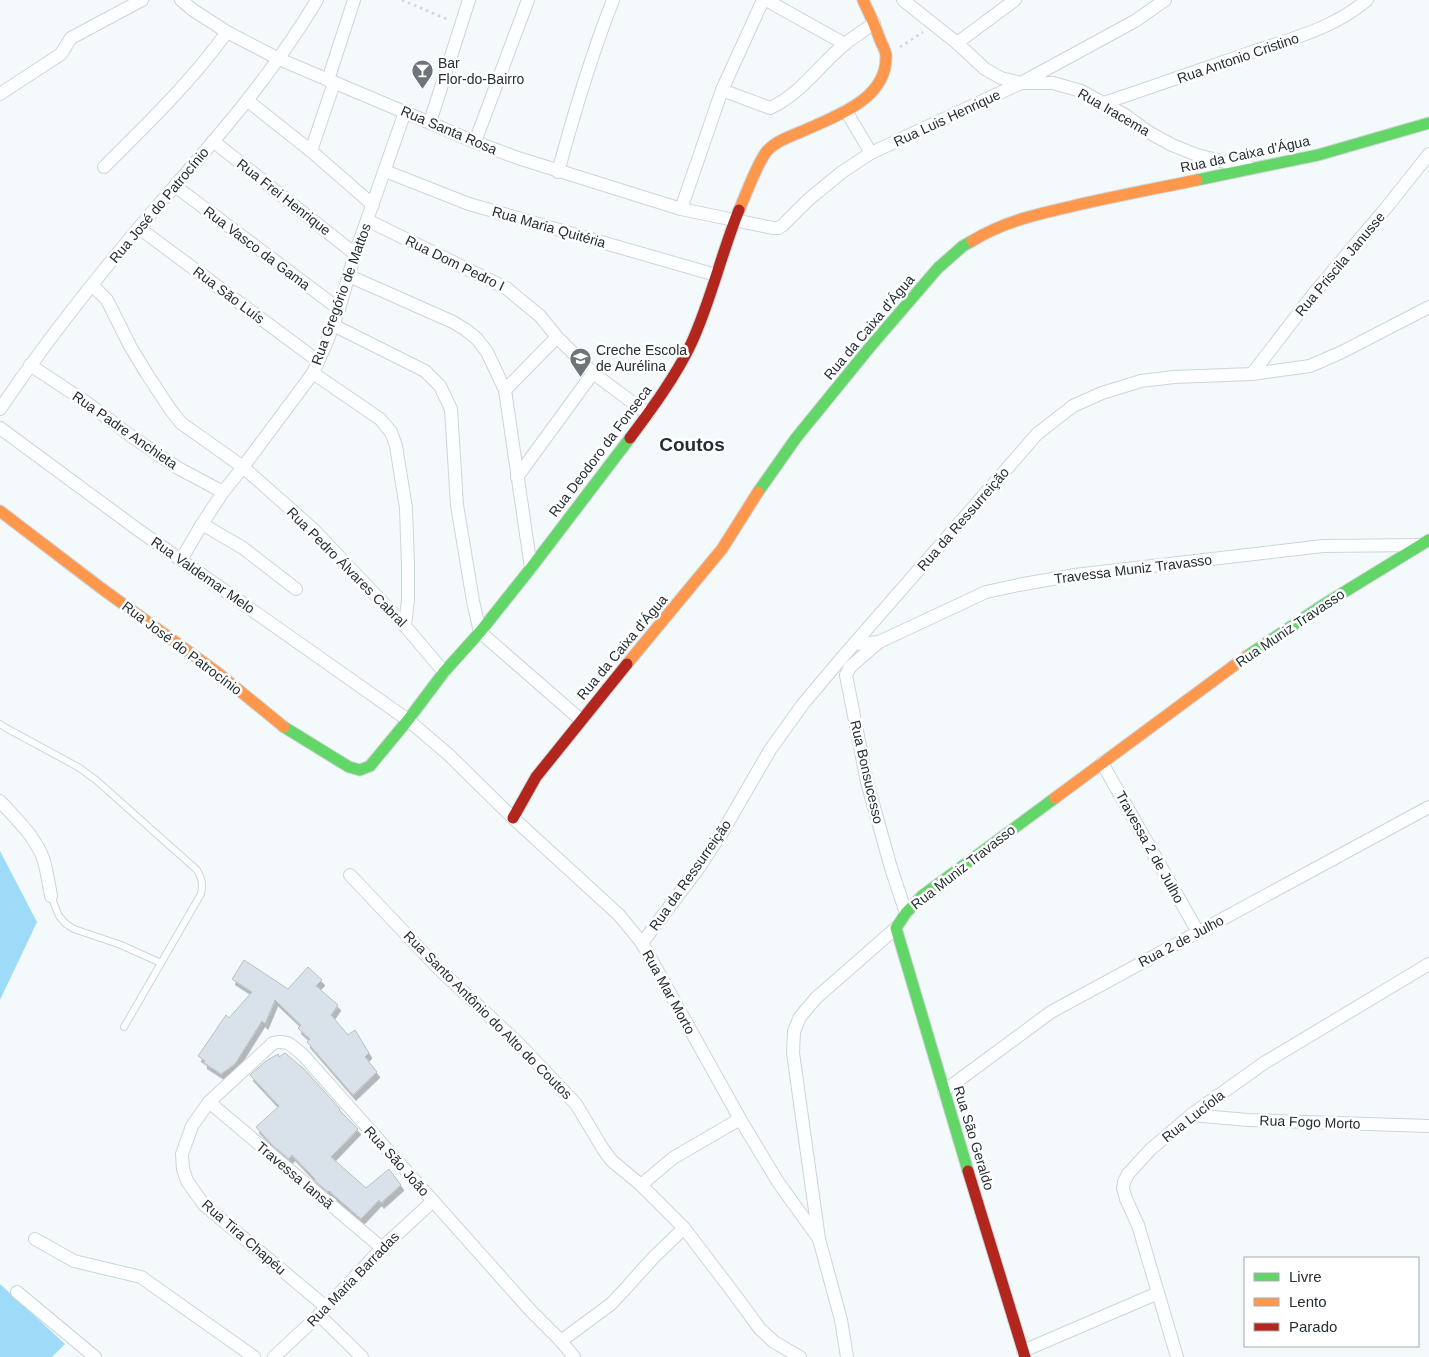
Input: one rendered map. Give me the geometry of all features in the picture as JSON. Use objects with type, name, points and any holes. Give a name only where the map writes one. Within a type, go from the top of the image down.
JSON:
[{"type":"street","points":[[0,94],[61,54],[71,38],[142,0]]},
{"type":"street","name":"Rua Santa Rosa","points":[[181,0],[227,32],[279,59],[475,142],[558,172],[680,208],[735,220]]},
{"type":"street","name":"Rua José do Patrocínio","points":[[0,409],[30,365],[92,285],[248,101],[279,59],[317,0]]},
{"type":"street","points":[[312,151],[354,0]]},
{"type":"street","points":[[430,122],[469,0]]},
{"type":"street","points":[[475,142],[528,0]]},
{"type":"street","points":[[558,172],[573,115],[613,0]]},
{"type":"street","points":[[680,208],[722,90],[764,0],[846,44]]},
{"type":"street","points":[[863,0],[886,55]]},
{"type":"street","name":"Rua Iracema","points":[[903,0],[957,43],[985,69],[1001,78],[1021,83],[1053,83],[1082,91],[1158,137],[1197,156],[1258,167]]},
{"type":"street","points":[[957,43],[1015,0]]},
{"type":"street","name":"Rua Luis Henrique","points":[[735,220],[778,228],[842,172],[871,153],[1021,83],[1128,25],[1165,0]]},
{"type":"street","name":"Rua Antonio Cristino","points":[[1104,103],[1301,37],[1326,26],[1367,0]]},
{"type":"street","points":[[722,90],[770,108],[779,104],[800,87],[846,44],[874,23]]},
{"type":"street","points":[[104,167],[184,87],[208,59],[227,32]]},
{"type":"street","name":"Rua Deodoro da Fonseca","points":[[370,766],[444,672],[480,632],[530,568],[648,414],[672,377],[690,346],[703,315],[735,220],[760,162],[767,151],[779,142],[856,106],[868,96],[879,81],[884,70],[886,55]]},
{"type":"street","points":[[248,101],[312,151],[373,205]]},
{"type":"street","points":[[846,111],[871,153]]},
{"type":"street","name":"Rua Gregório de Mattos","points":[[182,560],[223,492],[316,367],[339,309],[405,112]]},
{"type":"street","name":"Rua da Caixa d'Água","points":[[513,818],[536,778],[581,720],[722,549],[767,478],[796,438],[870,347],[938,268],[963,246],[983,234],[1018,219],[1089,202],[1318,155],[1429,122]]},
{"type":"street","name":"Rua Frei Henrique","points":[[213,141],[356,254]]},
{"type":"street","name":"Rua Priscila Janusse","points":[[1252,374],[1315,292],[1429,154]]},
{"type":"street","name":"Rua Maria Quitéria","points":[[385,171],[469,204],[716,275]]},
{"type":"street","name":"Rua Vasco da Gama","points":[[175,186],[339,309]]},
{"type":"street","name":"Rua Dom Pedro I","points":[[368,220],[506,288],[540,316],[557,337],[593,373],[648,414]]},
{"type":"street","name":"Rua São Luís","points":[[139,228],[316,367],[380,420],[391,432],[396,446],[406,517],[408,600],[405,626]]},
{"type":"street","points":[[349,276],[453,322],[466,330],[487,352],[505,390],[530,568]]},
{"type":"street","name":"Rua Pedro Álvares Cabral","points":[[92,285],[107,300],[130,346],[154,387],[187,428],[243,467],[313,529],[405,626],[444,672]]},
{"type":"street","name":"Rua da Ressurreição","points":[[642,943],[698,869],[770,750],[804,704],[854,644],[1038,434],[1073,406],[1141,381],[1174,376],[1252,374],[1310,366],[1342,352],[1429,307]]},
{"type":"street","points":[[333,325],[425,371],[440,386],[451,409],[457,505],[480,632],[581,720]]},
{"type":"street","points":[[505,390],[557,337]]},
{"type":"street","name":"Rua Padre Anchieta","points":[[30,365],[86,402],[178,468],[223,492]]},
{"type":"street","points":[[518,477],[593,373]]},
{"type":"street","name":"Rua Valdemar Melo","points":[[0,428],[137,529],[408,720]]},
{"type":"street","name":"Rua José do Patrocínio","points":[[0,511],[101,588],[218,673],[285,728],[357,771],[362,771],[370,766]]},
{"type":"street","points":[[202,524],[242,548],[296,589]]},
{"type":"street","name":"Travessa Muniz Travasso","points":[[854,644],[879,642],[986,592],[1037,581],[1323,546],[1426,542]]},
{"type":"street","name":"Rua Muniz Travasso","points":[[847,1357],[841,1320],[819,1239],[793,1053],[794,1031],[800,1017],[816,998],[896,928],[906,913],[922,896],[1246,656],[1323,605],[1426,542]]},
{"type":"street","name":"Rua Bonsucesso","points":[[879,642],[850,667],[846,674],[867,782],[891,868],[906,913]]},
{"type":"street","name":"Rua Mar Morto","points":[[408,720],[620,915],[642,943],[740,1119],[778,1182],[819,1239]]},
{"type":"street","name":"Travessa 2 de Julho","points":[[1102,763],[1198,932]]},
{"type":"street","points":[[0,801],[35,841],[44,862],[51,896]]},
{"type":"street","name":"Rua 2 de Julho","points":[[944,1090],[1051,1012],[1429,807]]},
{"type":"street","name":"Rua Santo Antônio do Alto do Coutos","points":[[350,875],[440,970],[518,1043],[576,1104],[612,1161],[642,1185],[684,1228],[760,1329],[774,1342],[800,1357]]},
{"type":"street","name":"Rua São Geraldo","points":[[896,928],[1024,1354]]},
{"type":"street","name":"Rua Lucíola","points":[[1177,1357],[1138,1225],[1123,1188],[1128,1174],[1151,1149],[1191,1115],[1264,1063],[1429,964]]},
{"type":"street","name":"Rua São João","points":[[209,1102],[274,1043],[281,1041],[289,1043],[303,1055],[574,1357]]},
{"type":"street","name":"Travessa Iansã","points":[[209,1102],[382,1248]]},
{"type":"street","name":"Rua Tira Chapéu","points":[[209,1102],[192,1126],[182,1154],[183,1169],[187,1181],[204,1204],[322,1311],[362,1357]]},
{"type":"street","name":"Rua Fogo Morto","points":[[1191,1115],[1248,1120],[1429,1126]]},
{"type":"street","points":[[642,1185],[673,1158],[740,1119]]},
{"type":"street","name":"Rua Maria Barradas","points":[[274,1357],[322,1311],[382,1248],[433,1201]]},
{"type":"street","points":[[560,1341],[611,1304],[652,1258],[684,1228]]},
{"type":"street","points":[[34,1238],[74,1262],[141,1277],[254,1357]]},
{"type":"street","points":[[17,1292],[95,1357]]},
{"type":"street","points":[[1024,1354],[1158,1293]]},
{"type":"lane","points":[[0,724],[47,752],[78,767],[96,780],[197,870],[202,878],[201,894],[124,1027]]},
{"type":"lane","points":[[51,896],[59,916],[74,929],[122,945],[161,963]]},
{"type":"path","points":[[402,0],[461,25]]},
{"type":"path","points":[[886,55],[933,25]]},
{"type":"shaded area","points":[[0,851],[37,922],[0,1000]]},
{"type":"shaded area","points":[[0,1284],[65,1344],[52,1357],[0,1357]]},
{"type":"building","points":[[244,960],[288,989],[308,967],[322,980],[316,986],[338,1005],[331,1015],[348,1035],[355,1030],[369,1053],[365,1057],[377,1072],[353,1095],[307,1042],[310,1039],[298,1028],[301,1025],[275,1000],[265,1024],[262,1021],[235,1064],[221,1074],[204,1063],[205,1061],[198,1056],[226,1015],[229,1018],[252,992],[232,979]]},
{"type":"building","points":[[285,1053],[304,1069],[358,1129],[331,1157],[366,1188],[389,1169],[401,1185],[381,1203],[379,1200],[361,1219],[314,1180],[292,1155],[289,1159],[271,1144],[256,1127],[279,1106],[250,1075],[266,1061],[278,1054],[279,1057]]},
{"type":"traffic: fast","points":[[1197,180],[1318,155],[1429,123]]},
{"type":"traffic: fast","points":[[758,492],[796,438],[870,347],[938,268],[963,246],[972,241]]},
{"type":"traffic: fast","points":[[284,727],[349,767],[360,770],[370,766],[444,672],[480,632],[531,568],[630,438]]},
{"type":"traffic: fast","points":[[1247,656],[1323,605],[1429,540]]},
{"type":"traffic: fast","points":[[968,1171],[896,928],[906,913],[922,896],[1055,798]]},
{"type":"traffic: slow","points":[[739,210],[759,163],[771,147],[784,139],[844,112],[869,95],[878,84],[884,71],[886,54],[863,0]]},
{"type":"traffic: slow","points":[[972,241],[995,229],[1031,216],[1197,180]]},
{"type":"traffic: slow","points":[[627,664],[722,549],[758,492]]},
{"type":"traffic: slow","points":[[0,511],[101,588],[218,673],[284,727]]},
{"type":"traffic: slow","points":[[1055,798],[1247,656]]},
{"type":"traffic: jam","points":[[630,438],[671,380],[691,344],[739,210]]},
{"type":"traffic: jam","points":[[513,818],[536,777],[627,664]]},
{"type":"traffic: jam","points":[[968,1171],[1025,1357]]},
{"type":"place","name":"Bar Flor-do-Bairro","points":[[422,90]]},
{"type":"place","name":"Creche Escola de Aurélina","points":[[580,377]]},
{"type":"district","name":"Coutos","points":[[692,444]]}]
